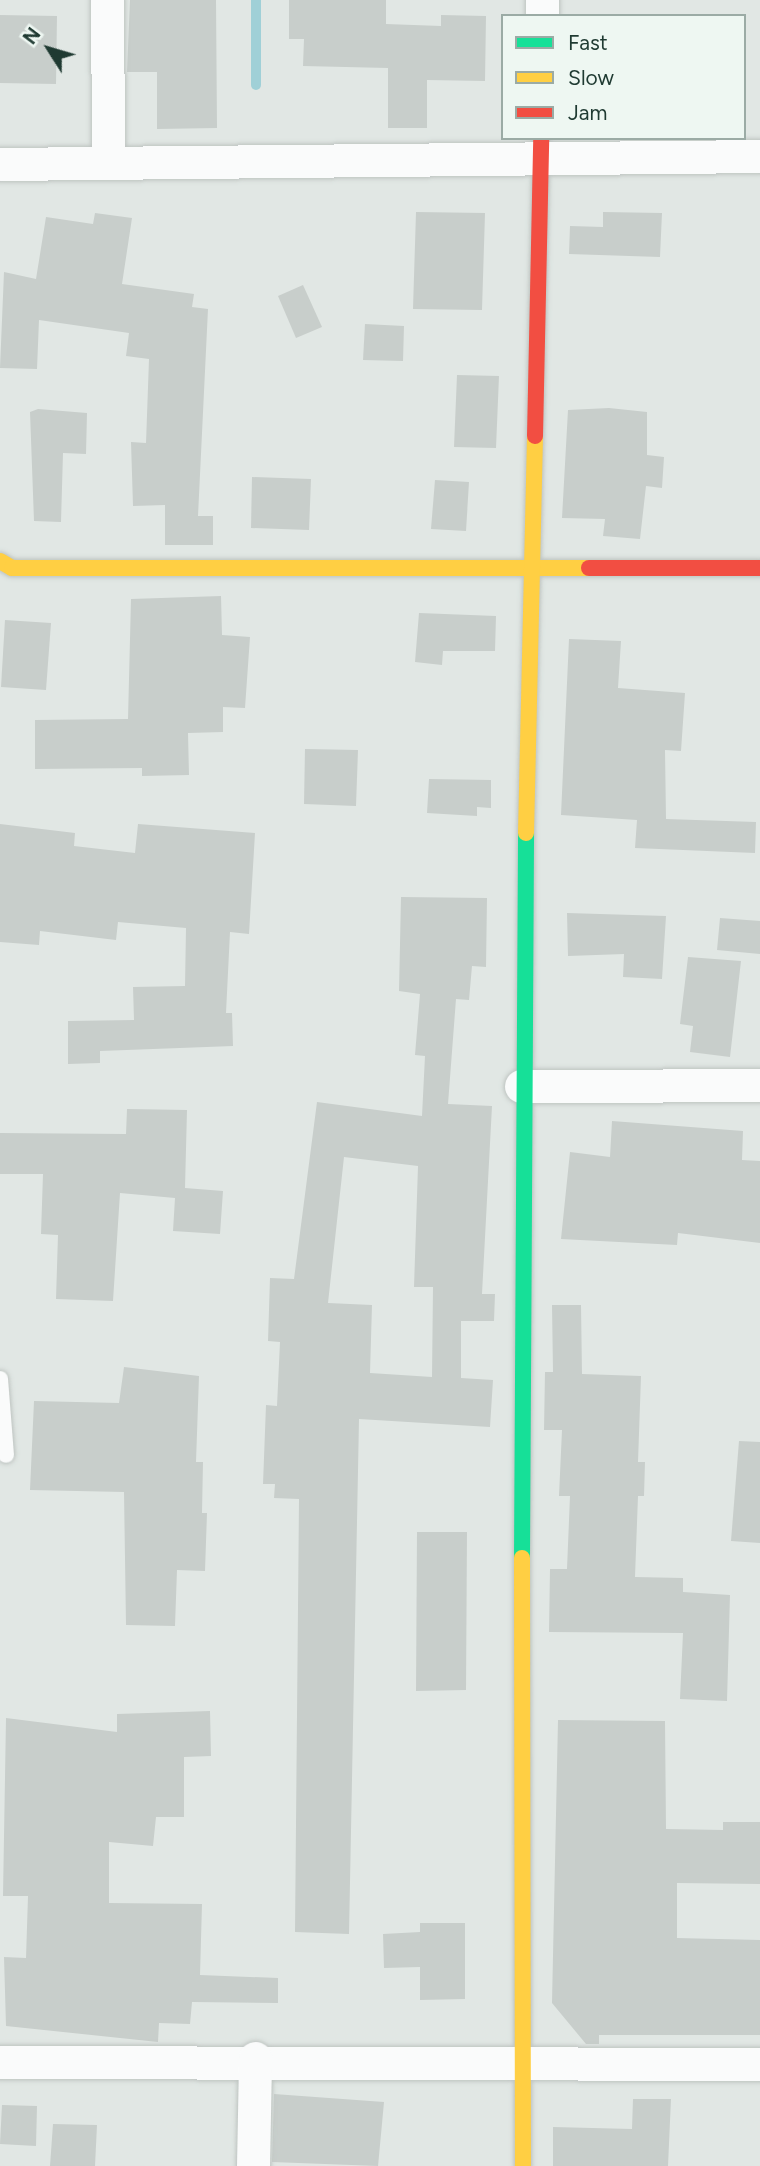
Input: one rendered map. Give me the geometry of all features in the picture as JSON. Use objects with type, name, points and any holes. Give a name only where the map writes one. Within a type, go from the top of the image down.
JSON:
[{"type":"street","points":[[107,0],[108,162]]},
{"type":"street","points":[[523,2166],[521,1086],[541,147]]},
{"type":"street","points":[[0,164],[541,147],[760,156]]},
{"type":"street","points":[[0,561],[12,568],[760,568]]},
{"type":"street","points":[[521,1086],[760,1084]]},
{"type":"street","points":[[253,2166],[255,2058]]},
{"type":"street","points":[[0,2062],[255,2058],[760,2064]]},
{"type":"lane","points":[[0,1379],[6,1455]]},
{"type":"building","points":[[130,0],[216,0],[217,128],[157,129],[157,72],[127,72]]},
{"type":"building","points":[[289,0],[386,0],[386,24],[441,26],[441,15],[486,16],[485,81],[427,80],[427,128],[388,128],[388,68],[303,66],[304,39],[289,39]]},
{"type":"building","points":[[0,15],[57,16],[56,84],[0,83]]},
{"type":"building","points":[[416,212],[485,213],[482,310],[413,309]]},
{"type":"building","points":[[603,212],[662,213],[660,257],[569,254],[570,226],[603,227]]},
{"type":"building","points":[[95,213],[132,218],[122,284],[194,294],[192,307],[208,309],[198,516],[213,516],[213,545],[165,545],[165,505],[133,506],[131,442],[146,443],[149,359],[126,356],[129,333],[39,320],[37,369],[0,368],[4,272],[36,279],[46,217],[93,224]]},
{"type":"building","points":[[303,285],[322,327],[296,338],[278,296]]},
{"type":"building","points":[[365,324],[404,326],[403,361],[363,360]]},
{"type":"building","points":[[457,375],[499,376],[496,448],[454,447]]},
{"type":"building","points":[[609,408],[647,412],[647,455],[664,457],[662,488],[646,486],[640,539],[603,536],[605,519],[562,518],[568,410]]},
{"type":"building","points":[[38,409],[87,413],[86,454],[63,453],[61,522],[34,521],[30,412]]},
{"type":"building","points":[[252,477],[311,479],[309,530],[251,528]]},
{"type":"building","points":[[435,480],[469,482],[466,531],[431,529]]},
{"type":"building","points":[[221,596],[222,635],[250,637],[245,708],[223,707],[223,732],[188,733],[189,775],[142,776],[142,768],[35,769],[35,720],[128,719],[131,599]]},
{"type":"building","points":[[419,613],[496,616],[495,651],[443,651],[442,665],[415,662]]},
{"type":"building","points":[[5,620],[51,623],[46,690],[1,687]]},
{"type":"building","points":[[569,639],[621,641],[618,688],[685,693],[681,751],[665,750],[666,819],[756,822],[755,853],[635,848],[637,820],[561,815]]},
{"type":"building","points":[[305,749],[358,750],[356,806],[304,804]]},
{"type":"building","points":[[429,779],[491,780],[491,808],[477,807],[477,816],[427,813]]},
{"type":"building","points":[[0,824],[75,833],[74,846],[135,853],[138,824],[255,833],[249,934],[230,932],[226,1013],[232,1013],[233,1046],[100,1051],[100,1063],[68,1064],[68,1021],[134,1020],[133,987],[185,986],[186,928],[118,922],[116,940],[40,931],[39,945],[0,942]]},
{"type":"building","points":[[401,897],[487,898],[486,967],[472,966],[469,1000],[456,999],[448,1104],[492,1106],[482,1294],[495,1294],[494,1321],[461,1321],[461,1378],[493,1380],[490,1427],[359,1419],[349,1934],[295,1932],[299,1499],[274,1498],[275,1484],[263,1484],[266,1405],[277,1406],[280,1342],[268,1341],[270,1278],[294,1279],[317,1102],[422,1116],[425,1056],[415,1055],[420,994],[399,991]],"holes":[[[344,1157],[418,1166],[414,1287],[433,1287],[432,1377],[370,1373],[372,1305],[328,1303]]]},
{"type":"building","points":[[567,913],[666,916],[662,979],[623,977],[624,954],[568,956]]},
{"type":"building","points":[[720,918],[760,921],[760,954],[717,950]]},
{"type":"building","points":[[688,957],[741,961],[730,1057],[690,1052],[693,1026],[680,1024]]},
{"type":"building","points":[[127,1109],[187,1110],[185,1188],[223,1191],[220,1234],[173,1231],[175,1198],[120,1193],[113,1301],[56,1299],[58,1235],[41,1234],[43,1174],[0,1174],[0,1133],[126,1134]]},
{"type":"building","points":[[612,1121],[743,1131],[742,1160],[760,1161],[760,1243],[678,1233],[677,1245],[561,1239],[570,1152],[610,1157]]},
{"type":"building","points":[[552,1305],[581,1305],[582,1374],[641,1376],[638,1462],[645,1462],[644,1496],[638,1496],[635,1577],[683,1578],[683,1592],[730,1595],[727,1701],[680,1699],[683,1633],[549,1632],[550,1569],[567,1569],[570,1496],[559,1496],[562,1430],[544,1430],[545,1372],[553,1372]]},
{"type":"building","points":[[124,1367],[199,1376],[196,1462],[203,1462],[202,1513],[207,1513],[205,1571],[177,1570],[175,1626],[126,1625],[124,1492],[30,1490],[34,1401],[119,1403]]},
{"type":"building","points":[[739,1441],[760,1442],[760,1543],[731,1541]]},
{"type":"building","points":[[417,1532],[467,1532],[466,1690],[416,1691]]},
{"type":"building","points":[[210,1711],[211,1756],[184,1757],[184,1817],[156,1817],[153,1846],[109,1842],[109,1903],[202,1904],[200,1975],[278,1978],[278,2003],[192,2002],[190,2024],[159,2023],[158,2042],[6,2026],[4,1957],[26,1958],[28,1896],[3,1896],[6,1718],[117,1732],[117,1714]]},
{"type":"building","points":[[558,1720],[665,1721],[666,1829],[723,1830],[723,1822],[760,1822],[760,1884],[677,1883],[677,1938],[760,1940],[760,2035],[599,2035],[599,2044],[586,2044],[552,2003]]},
{"type":"building","points":[[420,1923],[465,1923],[465,1999],[420,2000],[420,1967],[384,1968],[383,1934],[420,1932]]},
{"type":"building","points":[[274,2094],[384,2102],[378,2166],[272,2162]]},
{"type":"building","points":[[633,2099],[671,2099],[668,2166],[553,2166],[553,2127],[632,2129]]},
{"type":"building","points":[[2,2105],[37,2106],[36,2146],[0,2144]]},
{"type":"building","points":[[53,2124],[97,2125],[95,2166],[50,2166]]},
{"type":"waterway","points":[[256,0],[256,85]]},
{"type":"traffic: fast","points":[[522,1558],[526,833]]},
{"type":"traffic: slow","points":[[526,833],[535,436]]},
{"type":"traffic: slow","points":[[0,561],[12,568],[589,568]]},
{"type":"traffic: slow","points":[[522,1558],[523,2166]]},
{"type":"traffic: jam","points":[[535,436],[541,140]]},
{"type":"traffic: jam","points":[[589,568],[760,568]]}]
